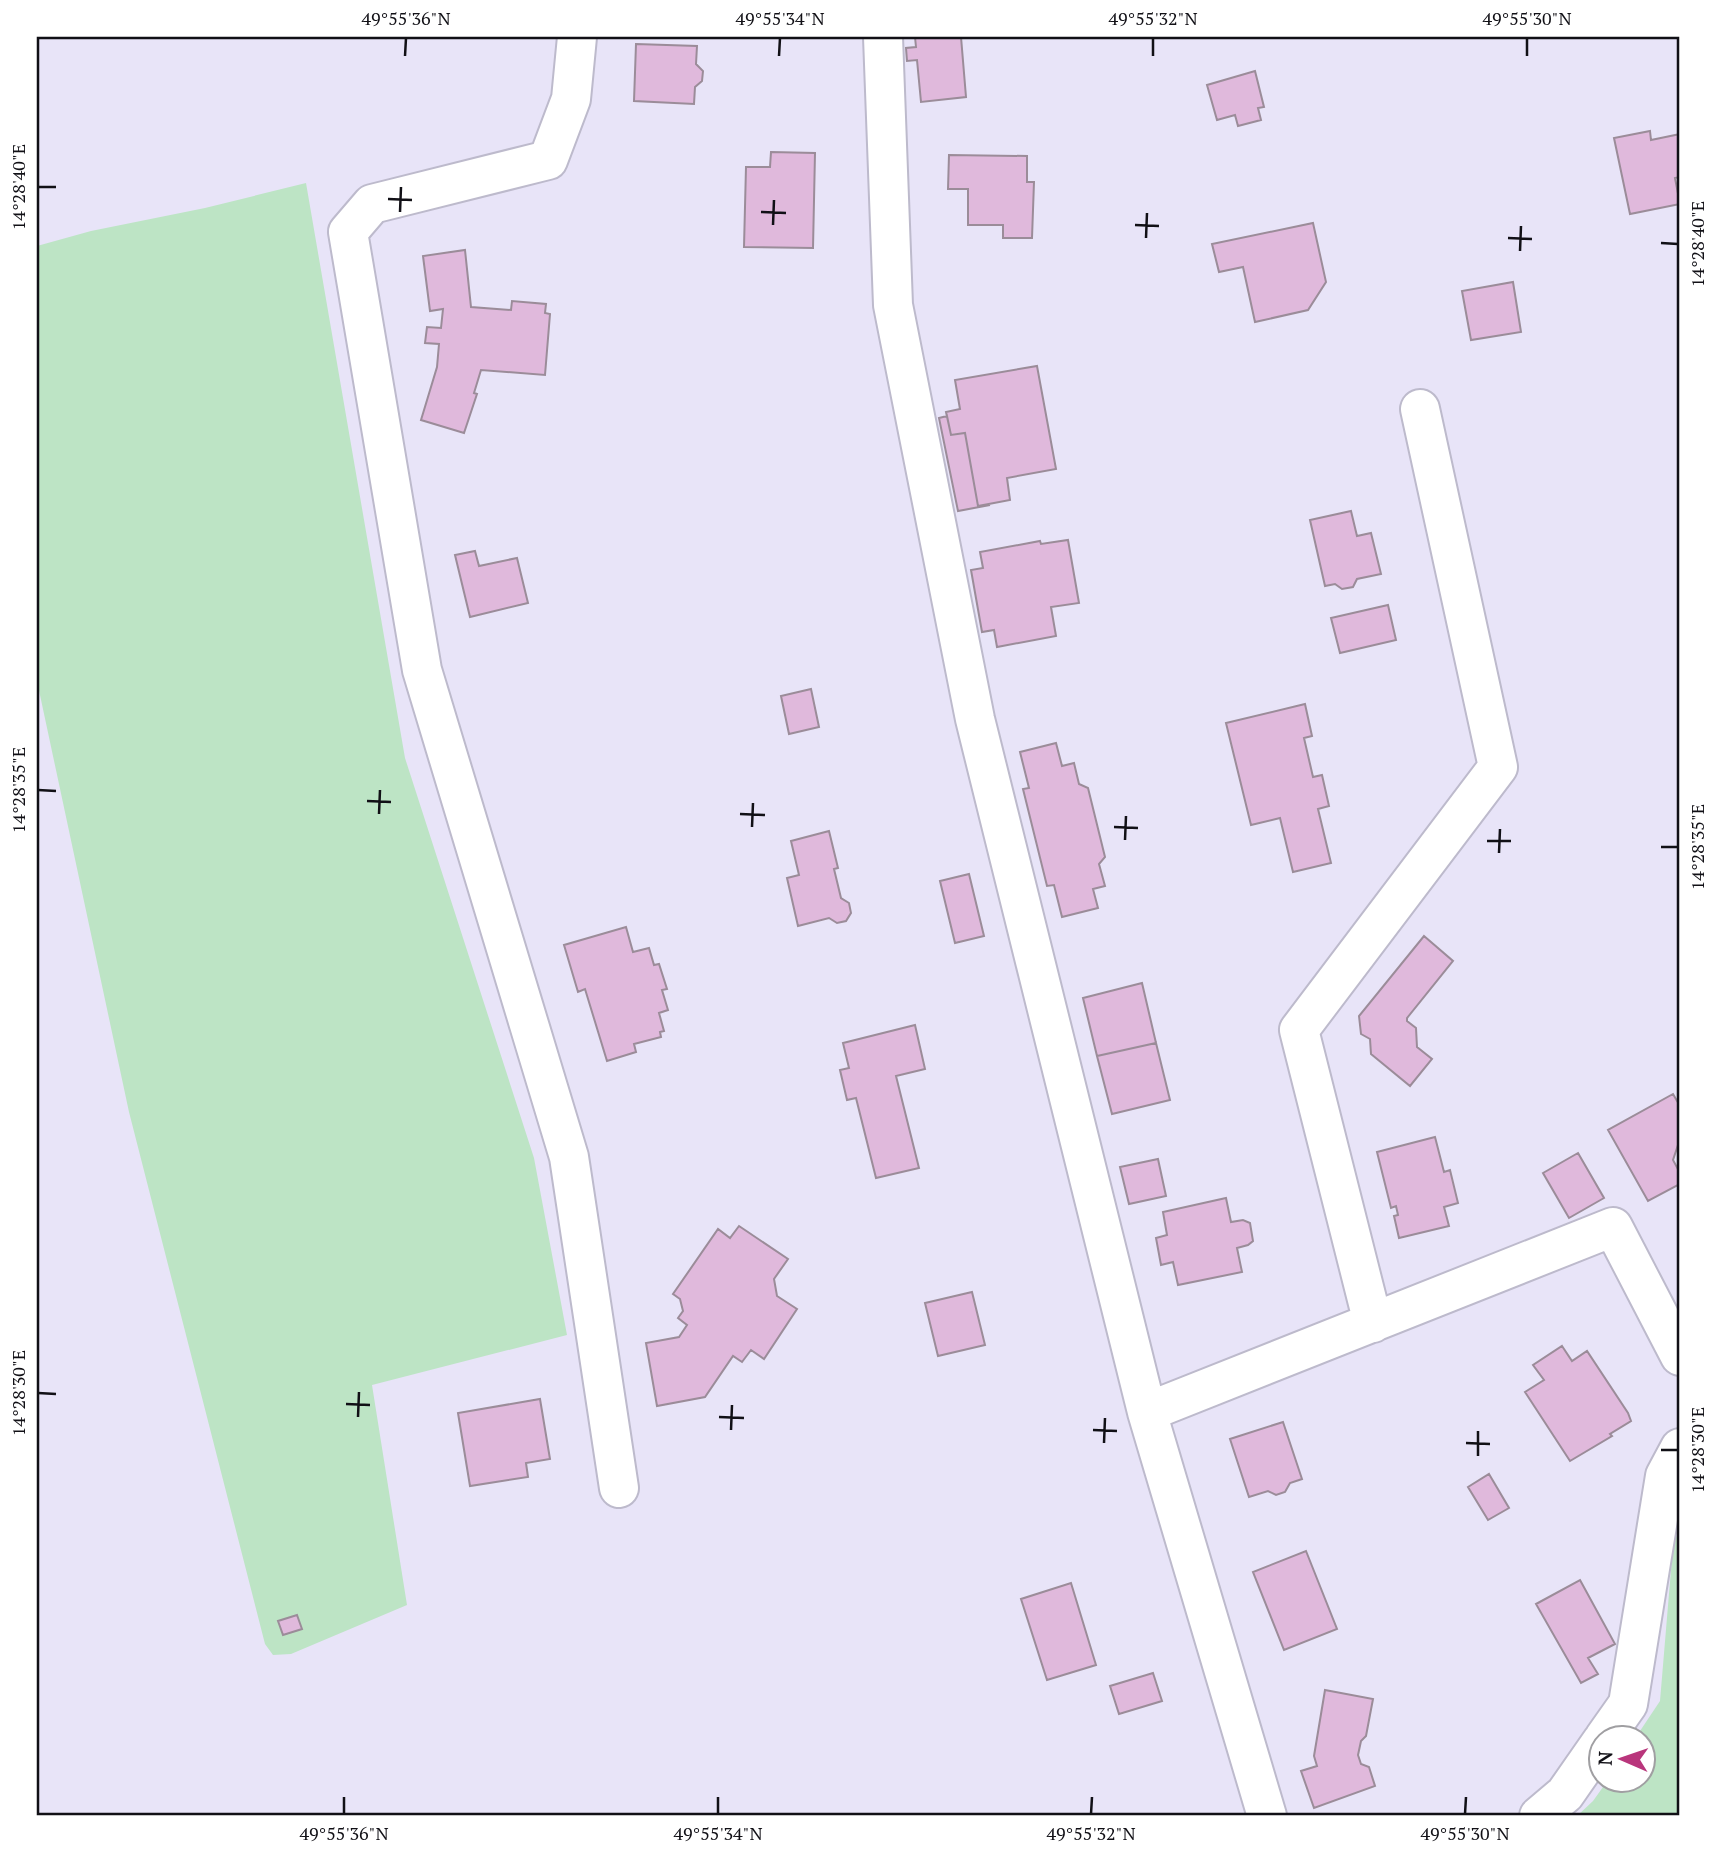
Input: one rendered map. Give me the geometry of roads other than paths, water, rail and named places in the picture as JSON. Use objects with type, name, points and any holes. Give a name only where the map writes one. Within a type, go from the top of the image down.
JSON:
[{"type":"street","points":[[578,37],[571,99],[548,160],[372,204],[348,232],[422,670],[569,1157],[619,1488]]},
{"type":"street","points":[[883,37],[893,305],[975,719],[1147,1412],[1267,1816]]},
{"type":"street","points":[[1373,1322],[1299,1030],[1498,768],[1420,410]]},
{"type":"street","points":[[1147,1412],[1613,1227],[1680,1356]]},
{"type":"street","points":[[1614,1724],[1628,1704],[1665,1476],[1680,1448]]},
{"type":"street","points":[[1539,1816],[1565,1794],[1588,1761]]}]
